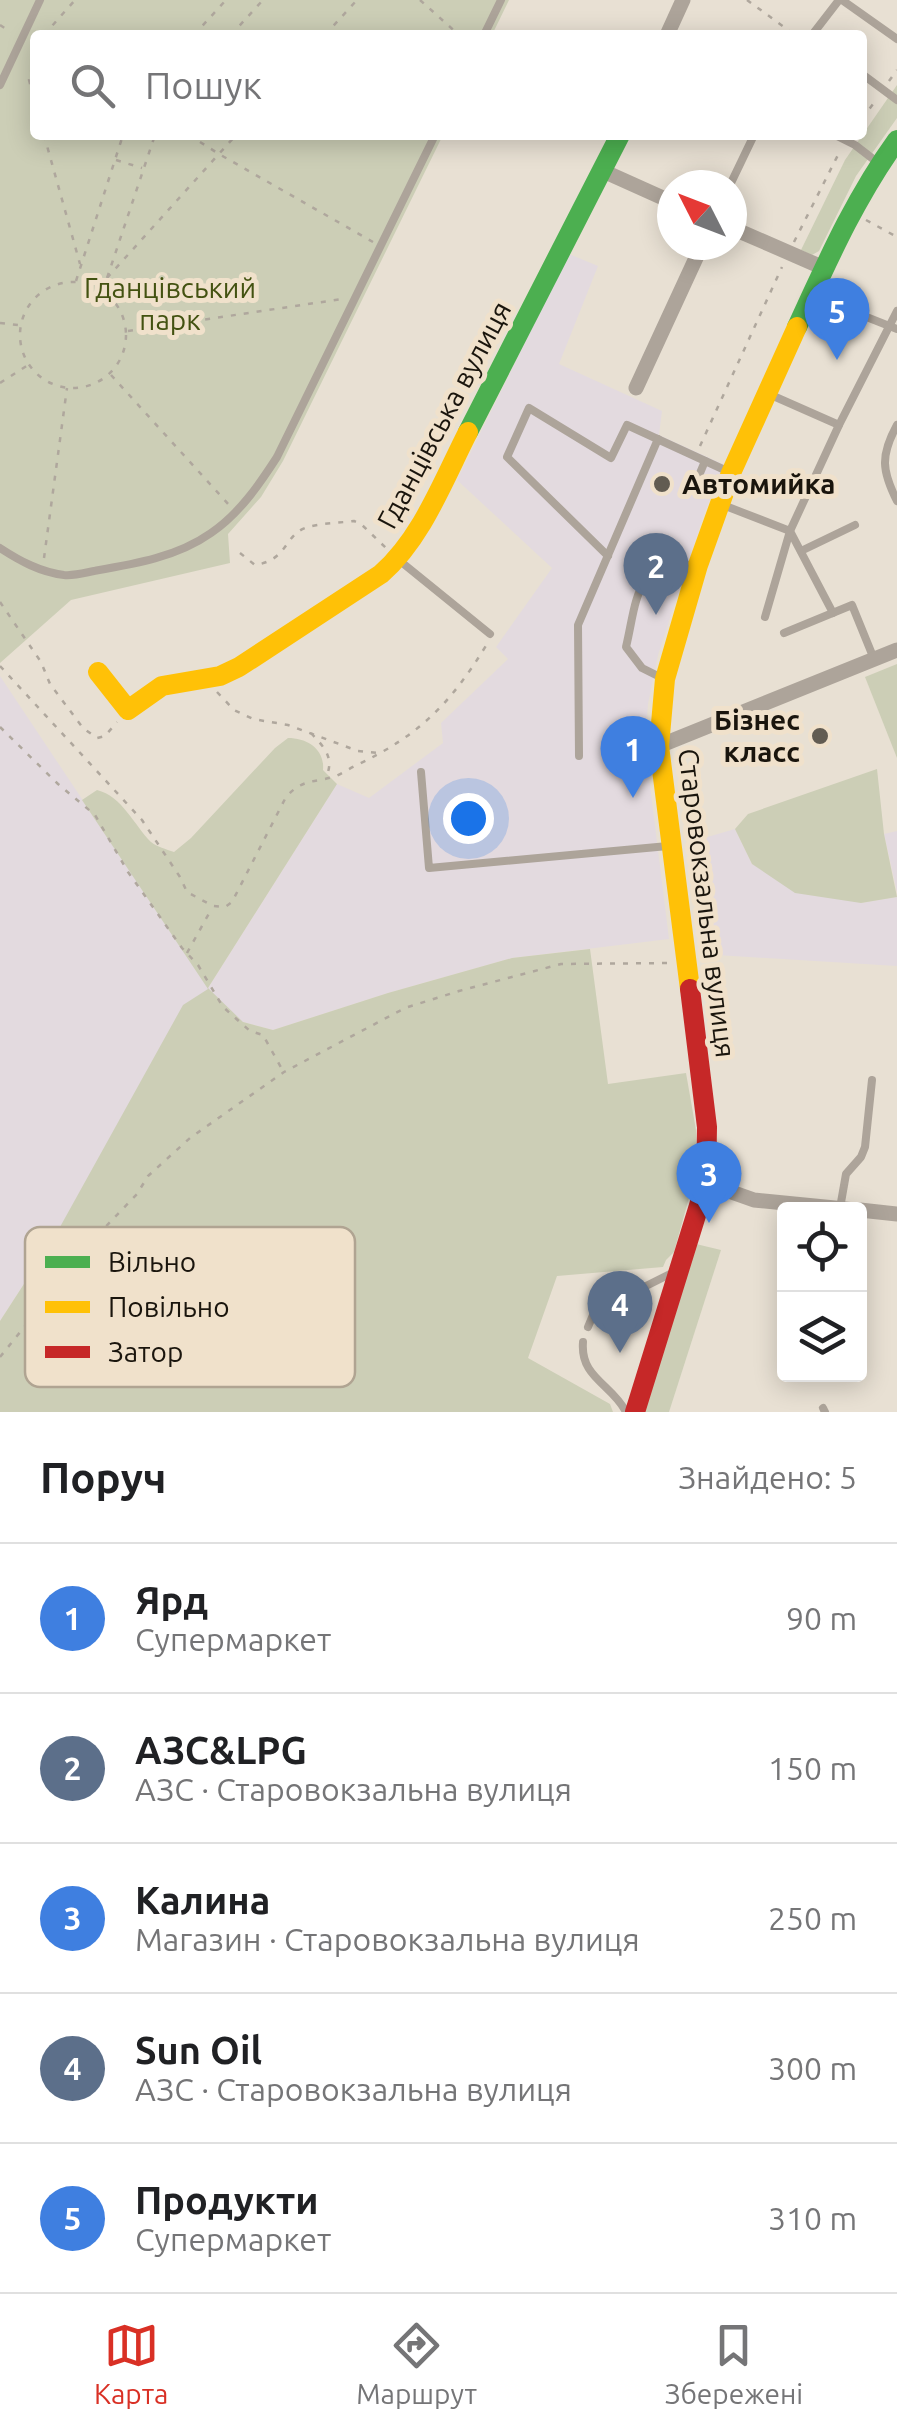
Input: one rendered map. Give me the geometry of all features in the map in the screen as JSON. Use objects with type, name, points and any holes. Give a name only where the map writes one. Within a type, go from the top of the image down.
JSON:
[{"type":"main road","name":"Гданцівська вулиця","points":[[128,710],[162,686],[220,676],[238,667],[360,590],[398,559],[420,524],[618,140]]},
{"type":"main road","name":"Старовокзальна вулиця","points":[[635,1412],[706,1183],[707,1127],[659,746],[665,679],[698,565],[731,473],[851,212],[897,140]]},
{"type":"main road","points":[[98,672],[128,710]]},
{"type":"street","points":[[669,30],[684,0]]},
{"type":"street","points":[[603,171],[657,195]]},
{"type":"street","points":[[747,234],[824,268]]},
{"type":"street","points":[[636,388],[695,260]]},
{"type":"street","points":[[659,746],[897,650]]},
{"type":"street","points":[[706,1183],[754,1200],[777,1202]]},
{"type":"street","points":[[867,1211],[897,1214]]},
{"type":"lane","points":[[0,85],[40,0]]},
{"type":"lane","points":[[486,30],[501,0]]},
{"type":"lane","points":[[816,30],[840,0],[897,39]]},
{"type":"lane","points":[[867,78],[897,100]]},
{"type":"lane","points":[[0,548],[22,562],[68,576],[145,562],[182,550],[213,532],[254,492],[277,457],[432,140]]},
{"type":"lane","points":[[737,170],[752,140]]},
{"type":"lane","points":[[846,141],[879,164]]},
{"type":"lane","points":[[812,295],[893,328]]},
{"type":"lane","points":[[765,617],[790,531],[840,424],[893,328],[897,311]]},
{"type":"lane","points":[[767,394],[840,424]]},
{"type":"lane","points":[[608,556],[507,457],[529,408],[611,458],[627,425],[731,473]]},
{"type":"lane","points":[[897,426],[889,439],[884,468],[897,501]]},
{"type":"lane","points":[[580,756],[578,625],[658,440]]},
{"type":"lane","points":[[693,490],[705,462]]},
{"type":"lane","points":[[719,503],[790,531],[833,613]]},
{"type":"lane","points":[[800,550],[855,526]]},
{"type":"lane","points":[[398,559],[490,634]]},
{"type":"lane","points":[[665,679],[642,668],[626,647],[640,588],[652,571],[674,563],[698,565]]},
{"type":"lane","points":[[784,633],[852,606],[874,659]]},
{"type":"lane","points":[[421,772],[429,868],[672,845]]},
{"type":"lane","points":[[851,1202],[846,1174],[865,1147],[872,1080]]},
{"type":"lane","points":[[588,1327],[605,1296],[646,1286],[679,1269]]},
{"type":"lane","points":[[584,1342],[585,1364],[626,1412]]},
{"type":"path","points":[[48,30],[75,0]]},
{"type":"path","points":[[199,30],[226,0]]},
{"type":"path","points":[[236,30],[263,0]]},
{"type":"path","points":[[330,30],[357,0]]},
{"type":"path","points":[[420,0],[453,30]]},
{"type":"path","points":[[747,0],[788,30]]},
{"type":"path","points":[[0,25],[22,38]]},
{"type":"path","points":[[45,140],[80,265]]},
{"type":"path","points":[[75,282],[122,140]]},
{"type":"path","points":[[102,291],[152,140]]},
{"type":"path","points":[[197,140],[372,241],[377,248]]},
{"type":"path","points":[[106,278],[231,140]]},
{"type":"path","points":[[696,457],[788,252],[846,141]]},
{"type":"path","points":[[115,160],[142,168]]},
{"type":"path","points":[[851,212],[897,237]]},
{"type":"path","points":[[372,241],[377,248]]},
{"type":"path","points":[[75,282],[90,285],[115,302],[123,316],[125,347],[110,374],[82,388],[67,388],[52,384],[29,365],[23,352],[21,325],[26,311],[46,290],[75,282]]},
{"type":"path","points":[[126,331],[356,298]]},
{"type":"path","points":[[0,322],[21,325]]},
{"type":"path","points":[[0,383],[29,365]]},
{"type":"path","points":[[110,374],[234,512]]},
{"type":"path","points":[[42,570],[67,388]]},
{"type":"path","points":[[240,553],[254,565],[266,563],[304,528],[354,521],[398,559]]},
{"type":"path","points":[[0,602],[41,662],[50,684],[84,728],[97,738],[105,736],[128,710]]},
{"type":"path","points":[[0,666],[142,820],[187,892],[213,906],[225,907],[232,902],[286,797],[300,785],[336,776],[416,731],[442,708],[465,679],[490,634]]},
{"type":"path","points":[[220,676],[217,694],[234,710],[252,719],[288,725],[358,751],[382,753]]},
{"type":"path","points":[[0,727],[94,815],[128,872],[198,965],[222,1007],[250,1031],[263,1035],[284,1072]]},
{"type":"path","points":[[310,732],[330,758],[326,778]]},
{"type":"path","points":[[187,954],[213,906]]},
{"type":"path","points":[[106,1227],[138,1194],[148,1176],[190,1138],[284,1072],[405,1008],[561,964],[686,963]]},
{"type":"path","points":[[0,1357],[25,1326]]},
{"type":"shaded area","points":[[569,254],[598,266],[559,364],[662,411],[659,435],[725,465],[705,511],[658,655],[648,704],[645,745],[669,939],[512,958],[273,1030],[243,1022],[63,1227],[25,1227],[25,1282],[0,1321],[0,676],[208,988],[337,784],[369,798],[443,743],[441,723],[508,659],[496,647],[552,568],[457,480]]},
{"type":"shaded area","points":[[735,829],[752,864],[861,903],[897,897],[897,966],[716,955],[697,840]]},
{"type":"shaded area","points":[[897,831],[897,892],[884,834]]},
{"type":"green space","name":"Гданцівський парк","points":[[0,0],[509,0],[494,30],[30,30],[30,140],[441,140],[283,461],[261,497],[228,534],[230,563],[71,600],[0,663]]},
{"type":"green space","points":[[897,85],[897,118],[856,176],[819,251],[812,255],[801,250],[845,160],[859,140],[867,140],[867,128]]},
{"type":"green space","points":[[897,664],[897,758],[865,677]]},
{"type":"green space","points":[[288,738],[313,746],[321,756],[323,770],[337,784],[208,988],[243,1022],[273,1030],[512,958],[590,949],[608,1084],[686,1073],[696,1130],[697,1169],[674,1252],[663,1267],[557,1276],[528,1358],[610,1404],[613,1412],[0,1412],[0,1321],[25,1282],[25,1387],[355,1387],[355,1227],[60,1227],[183,1005],[208,989],[82,800],[97,790],[106,793],[151,842],[174,852]]},
{"type":"green space","points":[[877,769],[884,834],[897,897],[861,903],[795,893],[752,864],[735,829],[748,814]]},
{"type":"green space","points":[[696,1244],[721,1250],[669,1412],[644,1412]]},
{"type":"traffic: fast","points":[[468,432],[617,140]]},
{"type":"traffic: fast","points":[[797,327],[855,208],[897,140]]},
{"type":"traffic: slow","points":[[690,989],[659,746],[665,679],[698,565],[731,473],[797,327]]},
{"type":"traffic: slow","points":[[98,672],[128,710],[162,686],[220,676],[239,667],[381,574],[395,560],[431,508],[468,432]]},
{"type":"traffic: jam","points":[[635,1412],[706,1183],[707,1127],[690,989]]},
{"type":"place","name":"Продукти","points":[[837,360]]},
{"type":"place","name":"Автомийка","points":[[662,484]]},
{"type":"place","name":"АЗС&LPG","points":[[656,615]]},
{"type":"place","name":"Бізнес класс","points":[[820,736]]},
{"type":"place","name":"Ярд","points":[[633,798]]},
{"type":"place","name":"Калина","points":[[709,1223]]},
{"type":"place","name":"Sun Oil","points":[[620,1353]]}]
